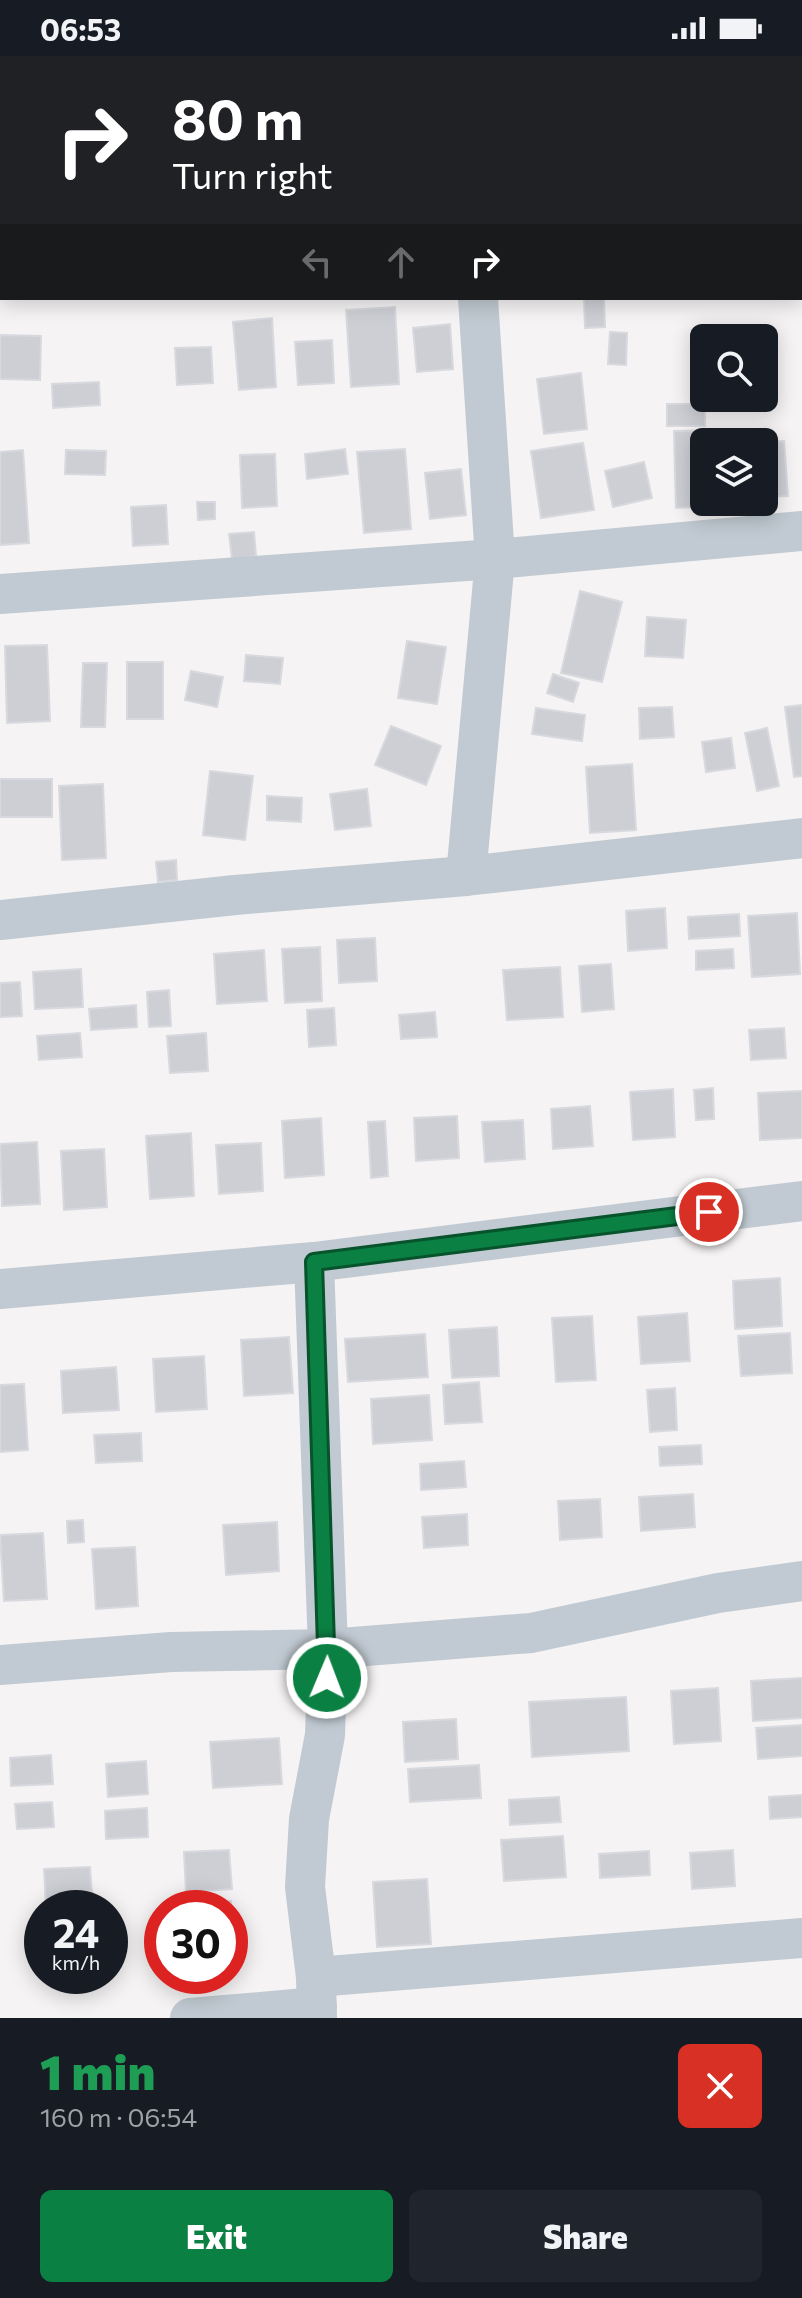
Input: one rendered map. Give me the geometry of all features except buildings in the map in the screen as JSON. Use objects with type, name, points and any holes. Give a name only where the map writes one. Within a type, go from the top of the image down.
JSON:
[{"type":"street","points":[[466,876],[495,559],[478,300]]},
{"type":"street","points":[[0,594],[495,559],[802,531]]},
{"type":"street","points":[[0,920],[235,895],[466,876],[802,838]]},
{"type":"street","points":[[0,1289],[314,1262],[802,1201]]},
{"type":"street","points":[[314,1262],[328,1649],[325,1735],[309,1819],[305,1887],[317,2001]]},
{"type":"street","points":[[0,1665],[171,1652],[328,1649],[531,1633],[718,1593],[802,1581]]},
{"type":"street","points":[[190,2018],[802,1938]]},
{"type":"route","points":[[327,1678],[314,1262],[709,1212]]}]
